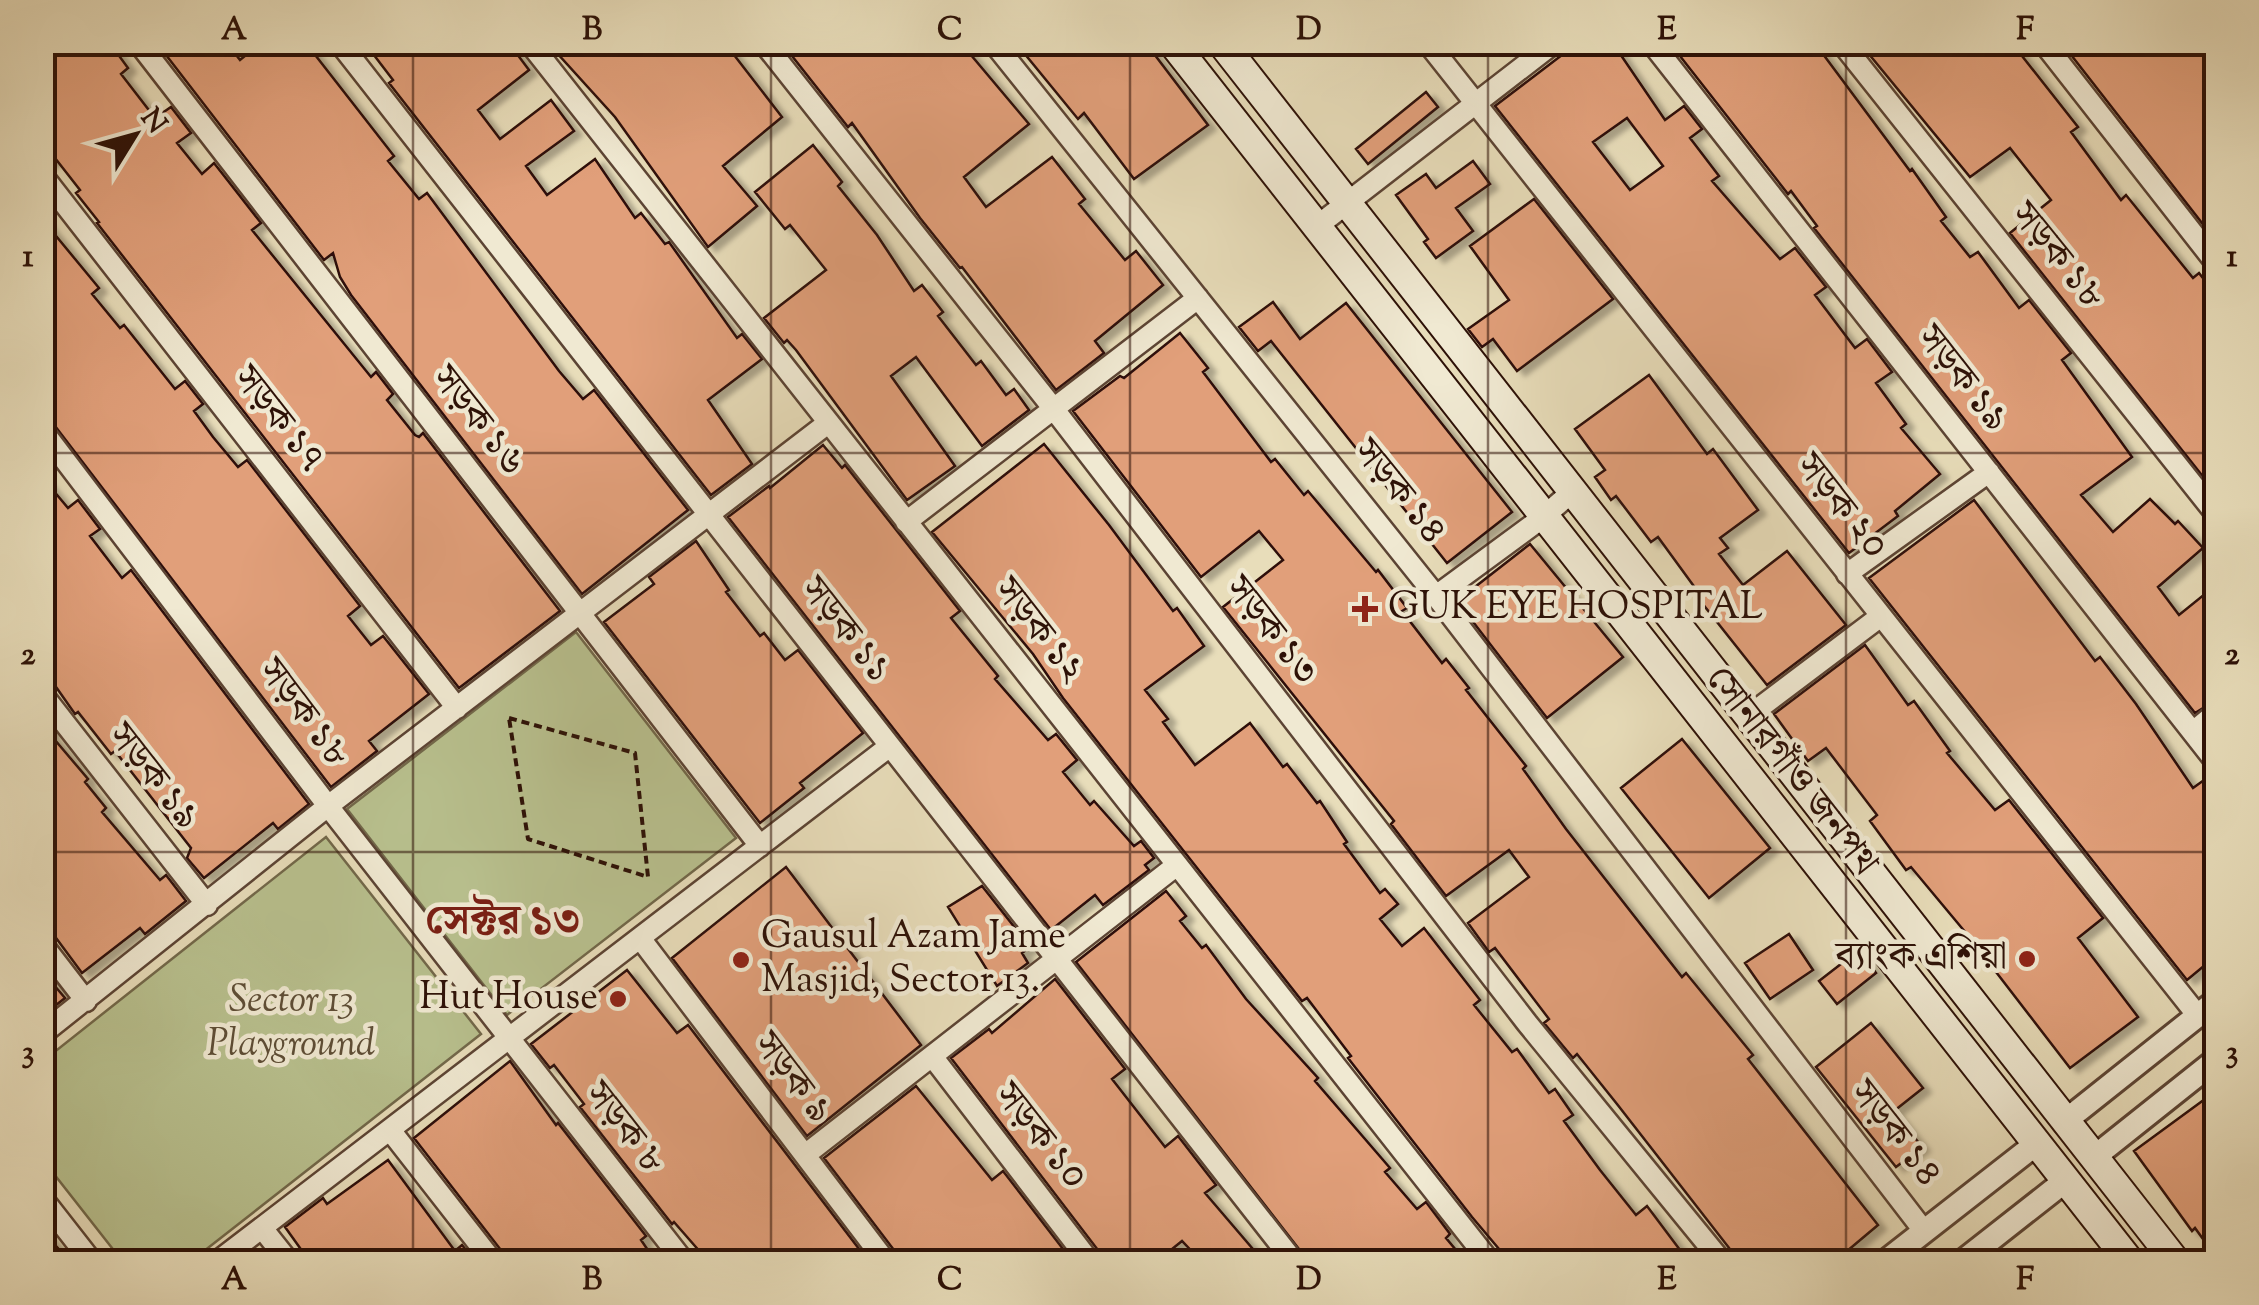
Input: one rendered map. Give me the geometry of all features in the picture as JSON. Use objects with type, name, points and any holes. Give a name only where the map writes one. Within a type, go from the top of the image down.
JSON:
[{"type":"main road","name":"সোনারগাঁও জনপথ","points":[[1172,42],[2130,1262]]},
{"type":"main road","name":"সোনারগাঁও জনপথ","points":[[1221,42],[2176,1262]]},
{"type":"street","name":"সড়ক ১৬","points":[[138,42],[760,846]]},
{"type":"street","name":"সড়ক ১১","points":[[339,42],[1294,1262]]},
{"type":"street","name":"সড়ক ১২","points":[[529,42],[1490,1262]]},
{"type":"street","name":"সড়ক ১৩","points":[[763,42],[1053,408],[1527,1023],[1722,1262]]},
{"type":"street","name":"সড়ক ১৪","points":[[993,42],[1436,596],[1924,1232]]},
{"type":"street","name":"সড়ক ২০","points":[[1427,42],[2198,1016]]},
{"type":"street","points":[[1316,228],[1555,42]]},
{"type":"street","name":"সড়ক ১৯","points":[[1651,42],[2216,762]]},
{"type":"street","name":"সড়ক ১৮","points":[[1841,42],[2216,514]]},
{"type":"street","points":[[2042,42],[2216,263]]},
{"type":"street","name":"সড়ক ১৭","points":[[42,175],[457,708]]},
{"type":"street","points":[[906,522],[1198,298]]},
{"type":"street","points":[[42,1034],[328,806],[828,423]]},
{"type":"street","name":"সড়ক ১৮","points":[[42,430],[508,1040]]},
{"type":"street","points":[[1848,574],[1989,472]]},
{"type":"street","points":[[1436,596],[1573,491]]},
{"type":"street","points":[[1750,716],[1881,616]]},
{"type":"street","name":"সড়ক ১৯","points":[[42,694],[207,904]]},
{"type":"street","points":[[2193,732],[2216,713]]},
{"type":"street","points":[[217,1262],[890,746]]},
{"type":"street","points":[[805,1155],[1177,865]]},
{"type":"street","name":"সড়ক ৯","points":[[640,938],[886,1262]]},
{"type":"street","points":[[42,944],[86,1001]]},
{"type":"street","points":[[2064,1122],[2216,1002]]},
{"type":"street","name":"সড়ক ৮","points":[[508,1040],[684,1262]]},
{"type":"street","name":"সড়ক ১০","points":[[932,1056],[1090,1262]]},
{"type":"street","points":[[2093,1158],[2216,1060]]},
{"type":"street","points":[[390,1130],[492,1262]]},
{"type":"street","points":[[1884,1262],[2036,1144]]},
{"type":"street","points":[[1962,1262],[2065,1181]]},
{"type":"street","points":[[42,1198],[92,1262]]},
{"type":"street","points":[[262,1228],[289,1262]]},
{"type":"path","points":[[509,718],[635,754],[648,877],[528,839],[509,718]]},
{"type":"green space","points":[[576,632],[736,838],[507,1015],[347,809]]},
{"type":"green space","name":"Sector 13 Playground","points":[[326,837],[481,1034],[190,1262],[123,1262],[43,1160],[43,1061]]},
{"type":"building","points":[[60,42],[109,42],[128,68],[121,74],[155,118],[171,107],[191,133],[177,143],[202,174],[214,163],[261,223],[252,230],[371,377],[376,372],[393,394],[387,400],[415,435],[423,433],[560,611],[459,688],[97,223],[76,193],[80,190],[55,158],[49,163],[42,162],[42,56]]},
{"type":"building","points":[[156,42],[226,42],[240,60],[262,42],[305,42],[394,156],[388,161],[419,199],[427,193],[559,371],[583,399],[594,390],[688,510],[582,594],[351,295],[340,277],[333,253],[324,260]]},
{"type":"building","points":[[364,42],[423,42],[431,52],[449,42],[508,42],[529,70],[478,110],[500,139],[551,100],[574,131],[526,166],[547,195],[595,159],[635,218],[641,213],[665,244],[669,242],[737,338],[742,334],[762,359],[708,400],[752,464],[711,495],[389,83],[393,80]]},
{"type":"building","points":[[547,42],[724,42],[782,117],[723,166],[757,206],[708,247],[615,117]]},
{"type":"building","points":[[781,42],[856,42],[865,54],[879,42],[960,42],[1029,124],[964,177],[986,207],[1052,157],[1085,199],[1079,204],[1125,260],[1136,251],[1163,285],[1095,341],[1104,353],[1056,390],[920,218],[852,123],[848,127]]},
{"type":"building","points":[[1015,42],[1145,42],[1208,125],[1134,179],[1084,113],[1078,119]]},
{"type":"building","points":[[1579,42],[1612,42],[1665,120],[1684,106],[1702,129],[1690,138],[1719,176],[1712,181],[1780,259],[1795,248],[1826,287],[1815,295],[1855,348],[1867,339],[1892,372],[1876,383],[1906,424],[1901,428],[1940,474],[1895,511],[1898,516],[1849,553],[1495,106]],"holes":[[[1627,118],[1663,166],[1630,190],[1593,142]]]},
{"type":"building","points":[[1669,42],[1814,42],[1912,169],[1946,217],[1941,221],[1970,257],[1978,252],[2019,308],[2029,300],[2071,353],[2062,360],[2132,457],[2081,495],[2113,532],[2150,499],[2203,548],[2158,587],[2179,615],[2216,585],[2216,700],[2195,713],[1814,228],[1817,226],[1791,191],[1788,194]]},
{"type":"building","points":[[1859,42],[1923,42],[1930,52],[1942,42],[2011,42],[2078,127],[2071,132],[2121,200],[2126,195],[2193,278],[2199,273],[2216,295],[2216,493],[2010,233],[2051,200],[2010,148],[1970,177]]},
{"type":"building","points":[[2061,42],[2202,42],[2216,62],[2216,241]]},
{"type":"building","points":[[1426,92],[1438,107],[1368,164],[1356,149]]},
{"type":"building","points":[[813,145],[914,291],[922,285],[943,312],[938,316],[976,365],[981,361],[1006,395],[1014,389],[1029,410],[982,446],[916,357],[891,376],[955,466],[907,500],[796,350],[787,340],[784,343],[764,318],[826,270],[790,225],[785,229],[755,192]]},
{"type":"building","points":[[1473,161],[1490,184],[1456,208],[1473,231],[1436,258],[1424,242],[1428,239],[1396,195],[1426,174],[1436,188]]},
{"type":"building","points":[[1534,199],[1613,299],[1517,371],[1493,339],[1482,347],[1468,329],[1509,300],[1470,246]]},
{"type":"building","points":[[42,219],[99,288],[92,294],[120,328],[124,325],[175,389],[185,381],[203,404],[194,411],[213,437],[238,467],[247,460],[360,606],[348,616],[371,645],[383,636],[429,694],[369,741],[377,751],[331,787],[42,409]]},
{"type":"building","points":[[1273,302],[1300,339],[1346,303],[1512,512],[1447,563],[1271,341],[1258,351],[1239,327]]},
{"type":"building","points":[[1180,333],[1208,368],[1203,372],[1271,462],[1275,459],[1304,495],[1308,491],[1378,570],[1407,608],[1402,611],[1442,663],[1446,659],[1469,688],[1466,690],[1526,766],[1523,769],[1566,829],[1682,977],[1686,973],[1753,1055],[1748,1059],[1878,1225],[1834,1262],[1735,1262],[1733,1253],[1617,1104],[1577,1054],[1573,1058],[1544,1023],[1549,1019],[1495,948],[1489,952],[1468,923],[1529,877],[1509,850],[1446,896],[1391,824],[1394,821],[1223,607],[1283,560],[1259,531],[1201,577],[1073,411],[1120,376],[1124,378]]},
{"type":"building","points":[[1649,375],[1707,454],[1713,449],[1758,510],[1720,538],[1728,548],[1719,554],[1743,585],[1787,551],[1846,625],[1767,685],[1698,598],[1701,596],[1658,537],[1651,542],[1616,496],[1611,500],[1595,477],[1605,470],[1575,429]]},
{"type":"building","points":[[1044,444],[1204,646],[1145,690],[1168,719],[1163,722],[1195,765],[1250,723],[1283,767],[1287,764],[1317,803],[1320,801],[1347,842],[1344,844],[1380,893],[1385,889],[1398,904],[1380,919],[1402,946],[1424,928],[1480,1000],[1474,1005],[1512,1052],[1517,1049],[1549,1093],[1555,1089],[1573,1115],[1564,1121],[1600,1170],[1636,1215],[1647,1206],[1689,1262],[1510,1262],[1472,1217],[1348,1058],[1351,1056],[1307,998],[1302,1001],[1063,698],[1033,654],[932,532]]},
{"type":"building","points":[[823,445],[842,468],[845,465],[960,611],[951,618],[998,676],[995,679],[1048,740],[1056,734],[1077,760],[1063,772],[1090,805],[1094,801],[1134,846],[1141,841],[1154,858],[1145,865],[1149,870],[1103,905],[1095,895],[1051,930],[728,517]]},
{"type":"building","points":[[42,477],[68,508],[78,500],[100,529],[90,536],[122,578],[131,570],[309,804],[278,829],[273,823],[204,878],[187,858],[191,848],[115,751],[111,754],[78,712],[75,714],[42,667]]},
{"type":"building","points":[[1974,500],[2095,661],[2100,657],[2136,704],[2193,788],[2211,775],[2216,776],[2216,956],[2187,980],[1869,578]]},
{"type":"building","points":[[696,541],[729,590],[726,592],[760,636],[764,633],[785,660],[798,650],[863,733],[800,783],[804,788],[760,823],[604,622],[654,584],[649,577]]},
{"type":"building","points":[[1530,544],[1623,657],[1547,718],[1457,601]]},
{"type":"building","points":[[1865,645],[1908,705],[1914,701],[1950,751],[1947,753],[1995,810],[2009,800],[2103,918],[2078,938],[2138,1017],[2070,1068],[1966,933],[1911,867],[1906,870],[1870,821],[1877,815],[1826,748],[1808,761],[1774,714]]},
{"type":"building","points":[[42,717],[53,730],[49,733],[88,779],[85,782],[106,808],[102,812],[160,880],[166,875],[186,901],[145,934],[140,928],[82,973],[42,919]]},
{"type":"building","points":[[1682,739],[1770,848],[1709,898],[1621,788]]},
{"type":"building","points":[[786,867],[921,1045],[807,1136],[672,958]]},
{"type":"building","points":[[982,886],[1030,947],[1022,953],[1028,963],[997,986],[948,907]]},
{"type":"building","points":[[1166,891],[1186,916],[1180,921],[1202,948],[1206,945],[1246,999],[1318,1078],[1315,1081],[1390,1168],[1385,1172],[1417,1209],[1426,1202],[1450,1234],[1446,1238],[1466,1262],[1309,1262],[1076,962]]},
{"type":"building","points":[[1789,934],[1813,970],[1770,999],[1745,963]]},
{"type":"building","points":[[1859,950],[1876,973],[1837,1004],[1819,981]]},
{"type":"building","points":[[627,970],[677,1033],[688,1025],[869,1262],[709,1262],[672,1224],[580,1107],[584,1104],[554,1065],[550,1068],[531,1044]]},
{"type":"building","points":[[42,971],[65,998],[42,1016]]},
{"type":"building","points":[[1055,979],[1125,1069],[1112,1079],[1165,1147],[1178,1136],[1216,1185],[1205,1193],[1264,1262],[1202,1262],[1182,1241],[1156,1262],[1103,1262],[1101,1254],[951,1058],[989,1029],[992,1033]]},
{"type":"building","points":[[1871,1023],[1923,1088],[1894,1111],[1922,1147],[1896,1167],[1816,1067]]},
{"type":"building","points":[[510,1061],[646,1236],[641,1240],[656,1262],[506,1262],[504,1254],[414,1138]]},
{"type":"building","points":[[916,1086],[992,1180],[1003,1171],[1073,1262],[899,1262],[897,1254],[824,1158]]},
{"type":"building","points":[[2216,1091],[2216,1257],[2195,1228],[2192,1231],[2134,1151]]},
{"type":"building","points":[[388,1160],[455,1251],[462,1245],[476,1262],[310,1262],[285,1227],[323,1198],[327,1204]]},
{"type":"building","points":[[42,1230],[70,1262],[42,1262]]},
{"type":"place","name":"GUK EYE HOSPITAL","points":[[1365,609]]},
{"type":"place","name":"ব্যাংক এশিয়া","points":[[2027,959]]},
{"type":"place","name":"Gausul Azam Jame Masjid, Sector 13.","points":[[741,960]]},
{"type":"place","name":"Hut House","points":[[618,999]]},
{"type":"district","name":"সেক্টর ১৩","points":[[503,923]]}]
